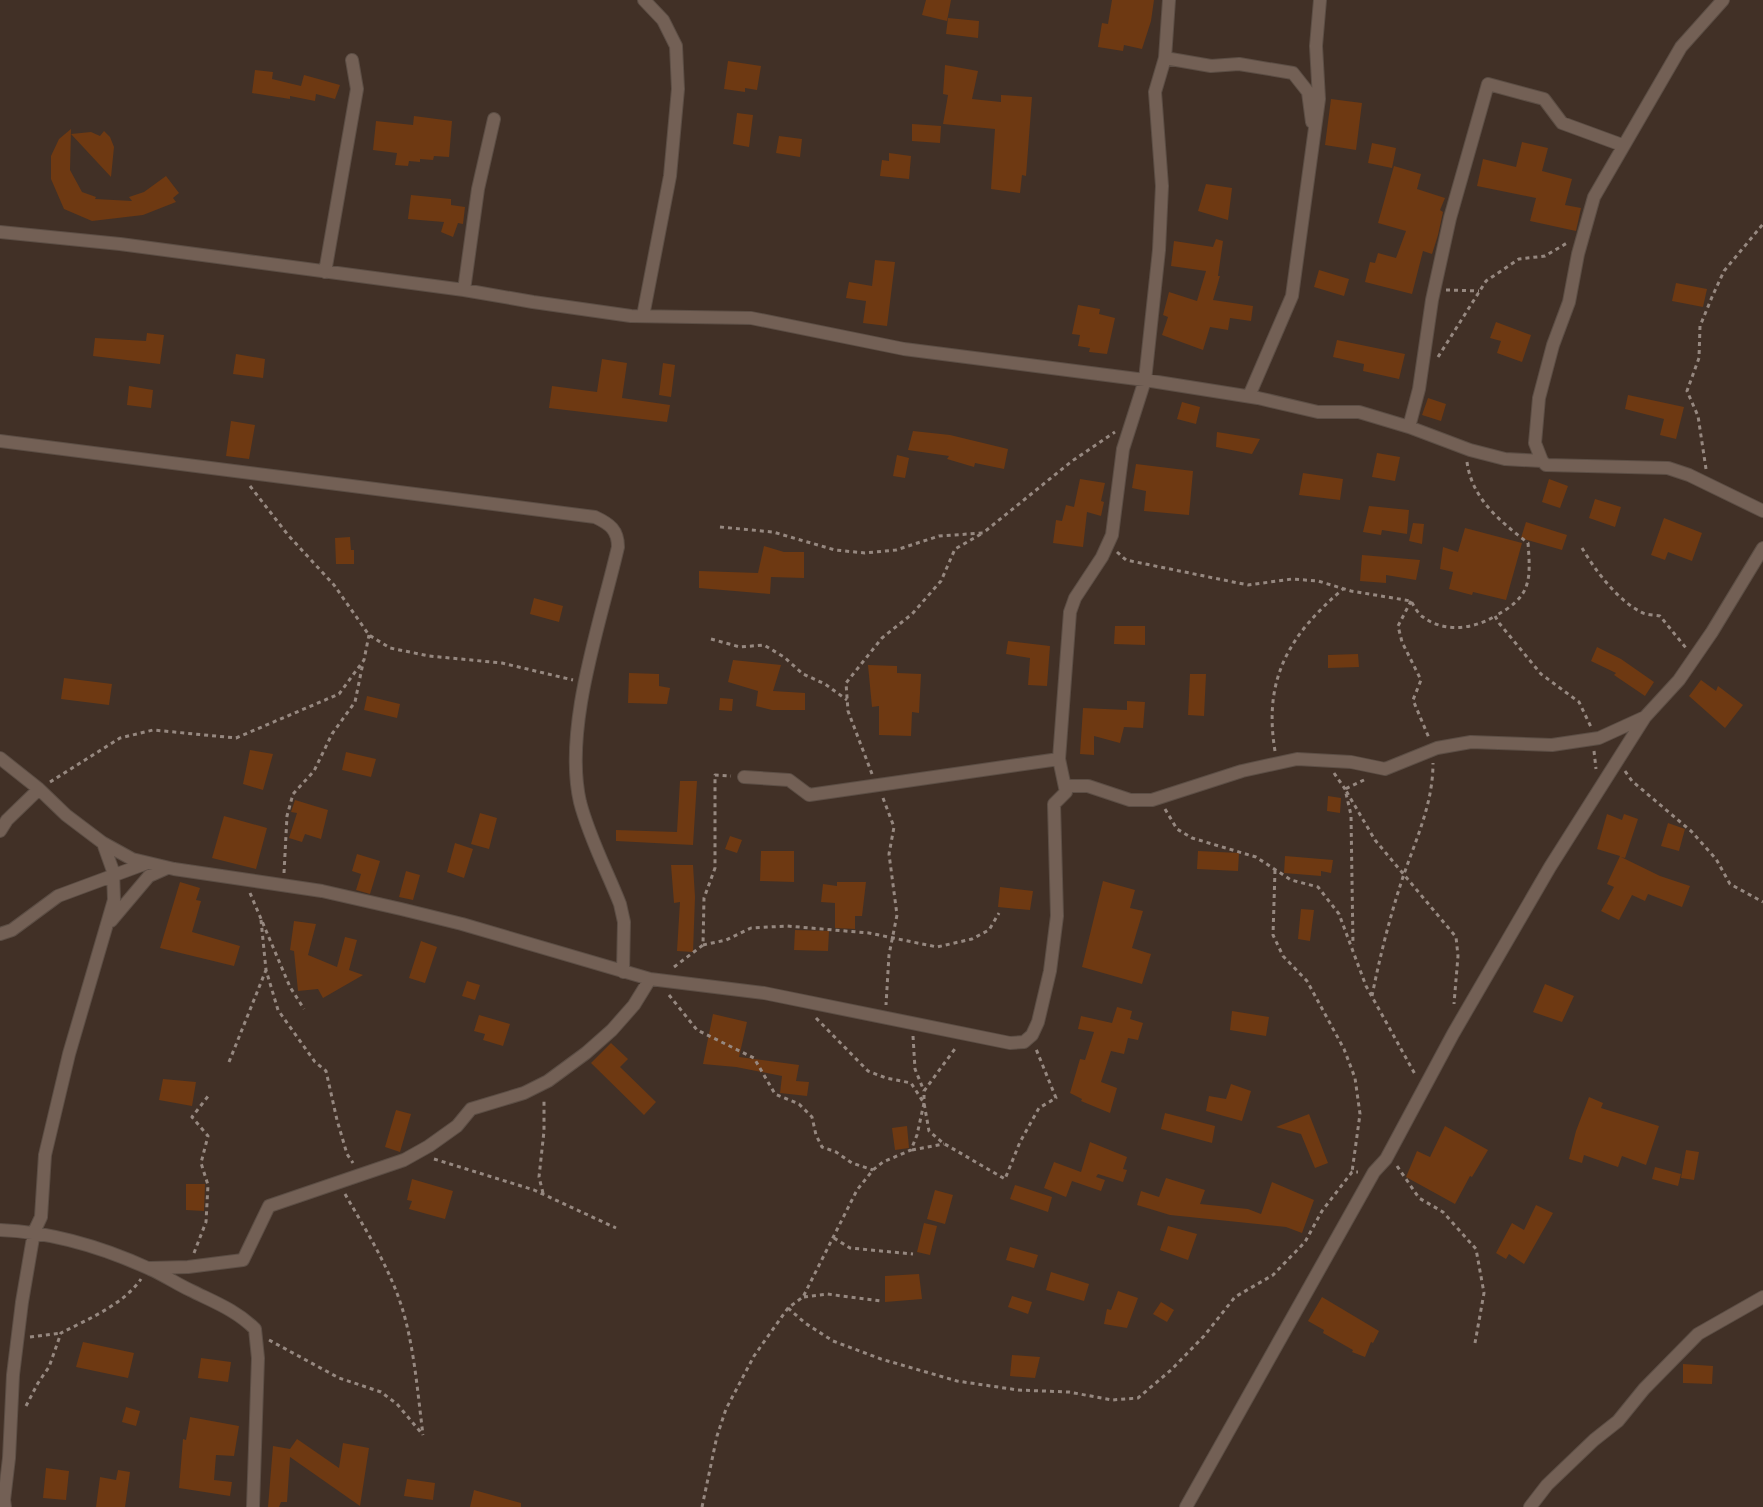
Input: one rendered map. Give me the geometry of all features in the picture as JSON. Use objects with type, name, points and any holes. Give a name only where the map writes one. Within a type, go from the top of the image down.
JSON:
[{"type":"street","points":[[642,316],[670,176],[678,88],[676,46],[663,20],[644,0]]},
{"type":"street","points":[[1066,792],[1059,759],[1070,612],[1075,598],[1109,545],[1116,509],[1119,472],[1132,420],[1146,380],[1159,250],[1162,186],[1155,92],[1165,58],[1169,0]]},
{"type":"street","points":[[1249,396],[1292,296],[1315,140],[1319,99],[1316,46],[1320,0]]},
{"type":"street","points":[[1723,0],[1681,47],[1622,145],[1594,197],[1584,232],[1569,302],[1553,344],[1539,398],[1535,443],[1542,461],[1546,465],[1668,468],[1704,482],[1763,511]]},
{"type":"street","points":[[1165,58],[1211,66],[1239,64],[1292,73],[1308,92],[1315,140]]},
{"type":"street","points":[[325,272],[356,89],[352,60]]},
{"type":"street","points":[[1409,427],[1419,389],[1434,292],[1450,218],[1488,84],[1544,98],[1562,123],[1622,145]]},
{"type":"street","points":[[464,290],[478,189],[494,119]]},
{"type":"street","points":[[0,232],[120,244],[642,316],[751,318],[904,349],[1146,380],[1249,396],[1318,412],[1359,412],[1409,427],[1465,448],[1505,459],[1542,461]]},
{"type":"street","points":[[0,441],[238,470],[595,518],[606,523],[616,534],[618,547],[585,683],[579,717],[576,772],[580,802],[620,904],[624,922],[623,972]]},
{"type":"street","points":[[1186,1507],[1374,1172],[1386,1159],[1395,1138],[1423,1087],[1550,867],[1645,717],[1679,680],[1737,593],[1763,548]]},
{"type":"street","points":[[0,758],[39,789],[66,815],[103,843],[132,859],[167,868],[245,881],[284,884],[340,895],[462,924],[650,979],[764,993],[1010,1043],[1024,1042],[1032,1035],[1038,1022],[1050,970],[1057,916],[1054,804],[1066,792],[1066,786],[1088,786],[1130,800],[1156,799],[1242,771],[1297,759],[1351,762],[1385,769],[1433,750],[1471,742],[1552,745],[1594,738],[1645,717]]},
{"type":"street","points":[[744,776],[789,780],[810,795],[1059,759]]},
{"type":"street","points":[[0,831],[8,820],[39,789]]},
{"type":"street","points":[[5,1507],[4,1500],[9,1458],[17,1341],[34,1232],[41,1217],[45,1155],[69,1054],[114,900],[113,876],[103,843]]},
{"type":"street","points":[[0,934],[12,930],[58,896],[147,863]]},
{"type":"street","points":[[107,924],[149,876],[167,868]]},
{"type":"street","points":[[150,1268],[188,1267],[243,1260],[269,1206],[339,1184],[360,1174],[404,1160],[429,1146],[457,1126],[471,1109],[524,1093],[548,1081],[586,1053],[612,1030],[634,1005],[650,979]]},
{"type":"street","points":[[0,1230],[34,1232],[73,1240],[150,1268],[220,1303],[246,1320],[255,1329],[258,1358],[253,1507]]},
{"type":"street","points":[[1530,1507],[1547,1485],[1594,1440],[1618,1421],[1644,1389],[1698,1334],[1763,1297]]},
{"type":"path","points":[[1704,482],[1706,471],[1698,416],[1687,391],[1699,358],[1700,326],[1724,271],[1763,224]]},
{"type":"path","points":[[1437,359],[1486,281],[1519,259],[1545,256],[1584,232]]},
{"type":"path","points":[[1434,292],[1449,290],[1479,291]]},
{"type":"path","points":[[889,1018],[886,1002],[897,915],[889,854],[894,827],[848,710],[846,683],[882,638],[912,614],[941,581],[955,549],[983,533],[1072,461],[1132,420]]},
{"type":"path","points":[[1109,545],[1126,560],[1248,586],[1292,579],[1318,581],[1343,588],[1411,601],[1422,617],[1443,627],[1464,627],[1477,624],[1495,616],[1517,602],[1524,594],[1530,569],[1528,543],[1493,515],[1478,496],[1469,479],[1465,448]]},
{"type":"path","points":[[238,470],[288,535],[334,585],[369,634],[390,648],[429,656],[502,662],[585,683]]},
{"type":"path","points":[[720,527],[773,532],[835,550],[865,553],[896,550],[939,536],[983,533]]},
{"type":"path","points":[[1582,548],[1611,587],[1632,607],[1643,613],[1660,616],[1694,658]]},
{"type":"path","points":[[1277,764],[1273,714],[1278,672],[1312,617],[1343,588]]},
{"type":"path","points":[[1372,996],[1388,926],[1426,816],[1434,766],[1432,744],[1413,700],[1420,680],[1402,642],[1398,626],[1411,601]]},
{"type":"path","points":[[1495,616],[1498,624],[1541,674],[1579,702],[1589,718],[1594,738],[1600,789]]},
{"type":"path","points":[[284,884],[287,816],[292,794],[314,771],[332,734],[355,702],[369,634]]},
{"type":"path","points":[[711,639],[740,647],[764,645],[784,657],[803,674],[825,684],[848,700]]},
{"type":"path","points":[[39,789],[120,738],[153,730],[236,738],[339,694],[364,660]]},
{"type":"path","points":[[1618,760],[1632,781],[1691,831],[1716,859],[1730,884],[1763,902]]},
{"type":"path","points":[[1325,761],[1345,789],[1375,840],[1456,937],[1458,956],[1454,984],[1453,1034]]},
{"type":"path","points":[[1345,789],[1385,769]]},
{"type":"path","points":[[702,945],[704,898],[715,868],[715,775],[744,776]]},
{"type":"path","points":[[1345,789],[1351,816],[1352,948]]},
{"type":"path","points":[[1156,799],[1177,828],[1192,838],[1256,857],[1291,880],[1318,887],[1339,914],[1372,996],[1423,1087]]},
{"type":"path","points":[[788,1308],[805,1323],[833,1341],[881,1359],[957,1381],[1018,1390],[1069,1392],[1112,1400],[1138,1398],[1170,1370],[1204,1336],[1235,1297],[1273,1275],[1305,1242],[1322,1211],[1352,1172],[1360,1114],[1355,1078],[1344,1049],[1307,981],[1283,956],[1273,935],[1276,869]]},
{"type":"path","points":[[245,881],[290,986],[304,1009]]},
{"type":"path","points":[[874,1170],[852,1163],[836,1152],[822,1147],[816,1135],[812,1117],[798,1104],[775,1094],[754,1058],[697,1030],[678,1004],[650,979],[681,964],[702,945],[726,940],[751,928],[787,926],[869,933],[937,947],[972,939],[988,930],[999,913]]},
{"type":"path","points":[[261,920],[266,970],[278,1010],[315,1062],[326,1071],[347,1154],[360,1174]]},
{"type":"path","points":[[229,1062],[266,970]]},
{"type":"path","points":[[803,1001],[823,1027],[868,1071],[886,1078],[911,1083],[924,1103],[917,1135],[911,1150]]},
{"type":"path","points":[[913,1023],[915,1069],[924,1091],[929,1131],[944,1144],[1005,1178],[1020,1142],[1039,1108],[1056,1098],[1032,1035]]},
{"type":"path","points":[[924,1091],[967,1034]]},
{"type":"path","points":[[543,1194],[539,1177],[544,1131],[543,1107],[548,1081]]},
{"type":"path","points":[[188,1267],[206,1222],[208,1185],[201,1163],[208,1136],[192,1117],[209,1095]]},
{"type":"path","points":[[1395,1138],[1397,1168],[1419,1198],[1443,1212],[1476,1249],[1484,1293],[1475,1343]]},
{"type":"path","points":[[702,1507],[717,1436],[726,1409],[754,1356],[788,1308],[803,1297],[857,1190],[883,1162],[911,1150],[944,1144]]},
{"type":"path","points":[[429,1146],[428,1157],[543,1194],[616,1228]]},
{"type":"path","points":[[1352,1172],[1374,1172]]},
{"type":"path","points":[[255,1329],[275,1344],[339,1378],[381,1392],[397,1404],[423,1435],[415,1369],[405,1317],[381,1255],[339,1184]]},
{"type":"path","points":[[834,1238],[850,1248],[913,1254]]},
{"type":"path","points":[[17,1341],[35,1334],[61,1333],[102,1313],[137,1286],[150,1268]]},
{"type":"path","points":[[803,1297],[827,1294],[881,1301]]},
{"type":"path","points":[[26,1407],[38,1383],[49,1367],[61,1333]]},
{"type":"building","points":[[926,0],[951,0],[947,21],[922,15]]},
{"type":"building","points":[[1112,0],[1154,0],[1151,21],[1142,49],[1124,45],[1123,51],[1098,47],[1102,23],[1108,24]]},
{"type":"building","points":[[948,18],[979,21],[978,38],[946,34]]},
{"type":"building","points":[[728,61],[761,66],[757,90],[745,88],[745,92],[724,89]]},
{"type":"building","points":[[945,65],[978,71],[972,99],[1001,102],[1001,95],[1032,97],[1026,176],[1022,175],[1020,193],[991,189],[995,129],[943,124],[948,95],[943,94]]},
{"type":"building","points":[[255,70],[273,72],[272,79],[301,86],[304,75],[340,85],[335,99],[316,94],[315,101],[290,96],[290,99],[252,93]]},
{"type":"building","points":[[1331,99],[1362,103],[1356,150],[1325,145]]},
{"type":"building","points":[[737,113],[753,115],[749,147],[733,144]]},
{"type":"building","points":[[414,116],[452,121],[449,157],[434,156],[433,160],[420,159],[420,162],[409,161],[408,166],[395,165],[397,153],[373,150],[376,121],[413,125]]},
{"type":"building","points":[[912,124],[941,126],[940,143],[912,141]]},
{"type":"building","points":[[71,129],[70,170],[82,192],[96,197],[95,199],[132,201],[129,197],[144,192],[166,176],[179,193],[173,198],[176,202],[143,215],[92,221],[64,209],[51,179],[51,156],[59,139]]},
{"type":"building","points":[[104,131],[110,137],[114,147],[111,177],[71,134],[91,132],[100,136]]},
{"type":"building","points":[[779,136],[802,139],[800,157],[776,153]]},
{"type":"building","points":[[1522,142],[1548,148],[1542,171],[1572,179],[1565,205],[1581,208],[1576,231],[1530,221],[1536,198],[1477,186],[1483,159],[1516,167]]},
{"type":"building","points":[[1372,143],[1396,148],[1392,168],[1368,163]]},
{"type":"building","points":[[889,153],[911,156],[909,179],[880,176],[882,160],[889,161]]},
{"type":"building","points":[[1394,166],[1421,174],[1417,189],[1445,198],[1440,210],[1443,212],[1432,254],[1423,251],[1412,294],[1365,282],[1370,262],[1375,263],[1378,253],[1396,258],[1406,231],[1378,223]]},
{"type":"building","points":[[1206,184],[1232,188],[1228,220],[1198,211]]},
{"type":"building","points":[[411,195],[451,199],[451,205],[465,207],[463,224],[458,223],[453,237],[441,232],[444,222],[408,219]]},
{"type":"building","points":[[1216,239],[1223,241],[1218,276],[1220,276],[1213,300],[1253,306],[1251,321],[1230,318],[1228,330],[1210,327],[1203,350],[1162,335],[1168,317],[1163,315],[1169,292],[1197,301],[1206,271],[1171,266],[1174,241],[1213,247]]},
{"type":"building","points":[[875,260],[895,262],[887,326],[863,323],[866,301],[846,298],[849,282],[872,286]]},
{"type":"building","points":[[1319,270],[1349,279],[1344,296],[1314,287]]},
{"type":"building","points":[[1676,283],[1707,289],[1703,307],[1672,301]]},
{"type":"building","points":[[1078,305],[1100,309],[1099,314],[1115,318],[1107,354],[1089,352],[1090,348],[1078,346],[1080,335],[1072,334]]},
{"type":"building","points":[[1496,322],[1531,335],[1522,362],[1497,353],[1501,341],[1490,338]]},
{"type":"building","points":[[147,333],[164,335],[160,364],[93,356],[95,338],[146,341]]},
{"type":"building","points":[[1337,340],[1405,354],[1399,379],[1363,371],[1364,364],[1333,357]]},
{"type":"building","points":[[236,354],[265,359],[263,378],[233,374]]},
{"type":"building","points":[[602,359],[627,363],[622,398],[670,405],[667,422],[549,408],[552,386],[597,392]]},
{"type":"building","points":[[663,363],[675,365],[671,397],[659,395]]},
{"type":"building","points":[[129,386],[153,390],[151,408],[127,405]]},
{"type":"building","points":[[1628,395],[1684,407],[1676,439],[1660,435],[1664,419],[1625,409]]},
{"type":"building","points":[[1428,398],[1446,404],[1441,421],[1422,415]]},
{"type":"building","points":[[1182,402],[1200,407],[1196,424],[1177,419]]},
{"type":"building","points":[[231,421],[255,425],[249,459],[226,456]]},
{"type":"building","points":[[913,431],[950,435],[1008,449],[1004,469],[975,463],[974,467],[947,459],[949,456],[908,450]]},
{"type":"building","points":[[1217,432],[1260,439],[1252,454],[1216,447]]},
{"type":"building","points":[[1377,453],[1400,457],[1395,481],[1372,477]]},
{"type":"building","points":[[897,455],[909,458],[905,478],[893,476]]},
{"type":"building","points":[[1136,464],[1193,471],[1189,515],[1144,511],[1146,491],[1132,488]]},
{"type":"building","points":[[1303,473],[1343,479],[1340,500],[1299,495]]},
{"type":"building","points":[[1080,479],[1105,483],[1101,501],[1104,502],[1101,516],[1087,512],[1083,547],[1053,543],[1056,520],[1062,521],[1066,505],[1074,507]]},
{"type":"building","points":[[1549,479],[1568,486],[1560,508],[1542,502]]},
{"type":"building","points":[[1595,499],[1621,507],[1615,527],[1589,518]]},
{"type":"building","points":[[1369,506],[1409,510],[1407,534],[1382,530],[1381,535],[1363,532]]},
{"type":"building","points":[[1664,518],[1702,533],[1692,561],[1668,552],[1665,560],[1651,555]]},
{"type":"building","points":[[1526,522],[1567,535],[1562,550],[1521,538]]},
{"type":"building","points":[[1413,523],[1424,524],[1422,544],[1409,541]]},
{"type":"building","points":[[1465,528],[1522,543],[1506,600],[1473,592],[1472,595],[1449,589],[1453,572],[1440,569],[1443,547],[1458,552]]},
{"type":"building","points":[[350,537],[351,550],[354,550],[354,564],[336,564],[335,538]]},
{"type":"building","points":[[764,546],[784,552],[804,552],[804,578],[771,577],[770,594],[699,588],[699,571],[758,573]]},
{"type":"building","points":[[1362,555],[1420,560],[1416,580],[1386,575],[1386,583],[1360,581]]},
{"type":"building","points":[[534,598],[563,606],[559,622],[530,614]]},
{"type":"building","points":[[1115,626],[1145,626],[1145,645],[1114,644]]},
{"type":"building","points":[[1008,641],[1050,646],[1047,686],[1028,685],[1030,658],[1006,654]]},
{"type":"building","points":[[1597,647],[1621,659],[1654,682],[1645,696],[1614,675],[1616,673],[1591,661]]},
{"type":"building","points":[[1358,654],[1359,667],[1328,668],[1328,655]]},
{"type":"building","points":[[733,660],[781,665],[773,691],[805,693],[805,710],[772,710],[756,706],[758,691],[728,682]]},
{"type":"building","points":[[868,665],[897,666],[897,673],[921,674],[919,713],[912,712],[911,736],[879,735],[879,706],[872,707]]},
{"type":"building","points":[[629,673],[659,674],[659,686],[670,688],[667,704],[628,703]]},
{"type":"building","points":[[1190,674],[1206,674],[1204,716],[1188,715]]},
{"type":"building","points":[[64,678],[112,684],[109,705],[61,699]]},
{"type":"building","points":[[1701,680],[1716,691],[1718,686],[1743,705],[1725,728],[1689,696]]},
{"type":"building","points":[[367,696],[400,704],[397,718],[364,710]]},
{"type":"building","points":[[720,698],[733,699],[732,711],[719,710]]},
{"type":"building","points":[[1127,701],[1145,702],[1143,728],[1124,727],[1120,743],[1094,736],[1094,755],[1080,754],[1083,708],[1127,710]]},
{"type":"building","points":[[250,750],[273,754],[263,790],[243,784]]},
{"type":"building","points":[[346,752],[376,759],[371,777],[342,770]]},
{"type":"building","points":[[680,781],[697,781],[693,845],[616,841],[616,830],[677,832]]},
{"type":"building","points":[[1328,796],[1341,798],[1340,813],[1327,811]]},
{"type":"building","points":[[295,800],[328,810],[321,839],[305,834],[302,842],[289,838],[297,813],[291,812]]},
{"type":"building","points":[[480,813],[497,818],[489,849],[471,844]]},
{"type":"building","points":[[1607,814],[1622,820],[1624,814],[1638,819],[1625,858],[1621,857],[1660,876],[1690,886],[1682,907],[1648,894],[1645,901],[1632,895],[1619,920],[1601,911],[1614,887],[1607,884],[1620,856],[1597,849]]},
{"type":"building","points":[[224,816],[267,828],[256,869],[212,858]]},
{"type":"building","points":[[1668,823],[1685,829],[1679,851],[1661,846]]},
{"type":"building","points":[[730,836],[742,840],[737,853],[725,849]]},
{"type":"building","points":[[455,843],[473,849],[464,878],[447,872]]},
{"type":"building","points":[[761,851],[794,851],[794,882],[760,881]]},
{"type":"building","points":[[1198,851],[1239,853],[1238,871],[1197,869]]},
{"type":"building","points":[[357,854],[380,861],[370,894],[356,890],[361,874],[352,871]]},
{"type":"building","points":[[1285,856],[1333,860],[1331,873],[1321,871],[1321,876],[1284,873]]},
{"type":"building","points":[[671,865],[693,865],[695,897],[693,952],[677,951],[680,902],[674,903]]},
{"type":"building","points":[[406,871],[420,875],[413,900],[399,897]]},
{"type":"building","points":[[1103,881],[1135,890],[1130,908],[1143,911],[1132,948],[1151,954],[1142,984],[1082,967]]},
{"type":"building","points":[[180,882],[200,888],[196,900],[201,901],[192,932],[240,946],[234,966],[160,948]]},
{"type":"building","points":[[837,882],[866,882],[862,916],[855,916],[855,929],[835,928],[835,903],[821,902],[823,884],[837,886]]},
{"type":"building","points":[[1000,887],[1033,891],[1030,910],[998,907]]},
{"type":"building","points":[[1301,909],[1314,910],[1310,941],[1298,939]]},
{"type":"building","points":[[294,921],[316,924],[308,955],[337,967],[345,937],[357,940],[349,970],[363,975],[323,998],[318,989],[298,991],[294,951],[290,950]]},
{"type":"building","points":[[795,930],[829,931],[828,951],[794,950]]},
{"type":"building","points":[[421,941],[437,947],[425,983],[409,978]]},
{"type":"building","points":[[467,981],[480,985],[475,1000],[462,996]]},
{"type":"building","points":[[1545,984],[1574,996],[1562,1022],[1533,1012]]},
{"type":"building","points":[[1117,1007],[1132,1011],[1130,1019],[1143,1023],[1138,1040],[1128,1038],[1124,1054],[1111,1051],[1101,1082],[1117,1088],[1110,1113],[1081,1101],[1082,1099],[1070,1093],[1080,1059],[1085,1060],[1094,1032],[1078,1029],[1081,1016],[1112,1023]]},
{"type":"building","points":[[1232,1011],[1269,1017],[1266,1036],[1230,1030]]},
{"type":"building","points":[[713,1014],[747,1022],[739,1057],[799,1065],[796,1081],[809,1082],[807,1096],[780,1093],[782,1076],[736,1067],[703,1064]]},
{"type":"building","points":[[479,1015],[510,1024],[503,1046],[483,1040],[485,1034],[474,1031]]},
{"type":"building","points":[[611,1043],[628,1059],[620,1067],[656,1102],[644,1115],[591,1063]]},
{"type":"building","points":[[163,1079],[196,1082],[192,1106],[159,1100]]},
{"type":"building","points":[[1231,1084],[1251,1091],[1242,1121],[1206,1111],[1209,1096],[1226,1099]]},
{"type":"building","points":[[1589,1097],[1603,1103],[1601,1108],[1659,1126],[1646,1165],[1622,1156],[1618,1167],[1584,1155],[1582,1163],[1569,1159],[1576,1131]]},
{"type":"building","points":[[396,1110],[411,1114],[400,1152],[385,1147]]},
{"type":"building","points":[[1165,1113],[1215,1126],[1212,1143],[1161,1129]]},
{"type":"building","points":[[1309,1114],[1328,1163],[1315,1168],[1301,1134],[1276,1127]]},
{"type":"building","points":[[907,1126],[909,1148],[895,1150],[892,1128]]},
{"type":"building","points":[[1445,1126],[1488,1150],[1472,1177],[1470,1176],[1455,1204],[1406,1177],[1417,1151],[1430,1157]]},
{"type":"building","points":[[1090,1142],[1127,1157],[1123,1169],[1127,1170],[1123,1182],[1098,1174],[1096,1177],[1105,1180],[1101,1191],[1072,1181],[1066,1197],[1044,1188],[1054,1162],[1081,1172]]},
{"type":"building","points":[[1686,1150],[1699,1152],[1694,1180],[1681,1178]]},
{"type":"building","points":[[1655,1167],[1681,1174],[1678,1186],[1652,1179]]},
{"type":"building","points":[[1166,1178],[1205,1190],[1200,1204],[1248,1209],[1261,1214],[1272,1182],[1314,1200],[1302,1233],[1286,1227],[1170,1215],[1137,1205],[1141,1191],[1159,1197]]},
{"type":"building","points":[[412,1179],[453,1191],[445,1219],[409,1209],[412,1201],[407,1200]]},
{"type":"building","points":[[186,1184],[205,1184],[204,1211],[186,1210]]},
{"type":"building","points":[[1015,1185],[1052,1197],[1048,1212],[1010,1199]]},
{"type":"building","points":[[935,1190],[953,1195],[945,1224],[927,1219]]},
{"type":"building","points":[[1536,1205],[1553,1213],[1524,1264],[1509,1254],[1506,1259],[1496,1253],[1512,1223],[1524,1230]]},
{"type":"building","points":[[924,1223],[937,1226],[930,1255],[917,1252]]},
{"type":"building","points":[[1168,1226],[1197,1234],[1188,1260],[1160,1250]]},
{"type":"building","points":[[1010,1247],[1038,1255],[1034,1268],[1006,1260]]},
{"type":"building","points":[[1051,1272],[1089,1284],[1084,1301],[1046,1290]]},
{"type":"building","points":[[919,1274],[922,1299],[885,1302],[885,1276]]},
{"type":"building","points":[[1118,1291],[1138,1298],[1127,1328],[1104,1324],[1107,1309],[1111,1310]]},
{"type":"building","points":[[1012,1296],[1032,1302],[1028,1314],[1008,1307]]},
{"type":"building","points":[[1322,1297],[1379,1331],[1373,1343],[1371,1342],[1365,1357],[1352,1352],[1353,1350],[1323,1333],[1324,1330],[1308,1321]]},
{"type":"building","points":[[1161,1302],[1174,1310],[1167,1322],[1153,1314]]},
{"type":"building","points":[[83,1342],[134,1353],[128,1378],[76,1367]]},
{"type":"building","points":[[1012,1355],[1040,1357],[1035,1378],[1010,1376]]},
{"type":"building","points":[[201,1358],[231,1362],[228,1382],[198,1378]]},
{"type":"building","points":[[1683,1364],[1713,1366],[1712,1384],[1683,1383]]},
{"type":"building","points":[[126,1407],[140,1411],[136,1426],[122,1422]]},
{"type":"building","points":[[190,1417],[239,1426],[234,1456],[216,1455],[214,1480],[232,1482],[230,1496],[179,1488],[183,1439],[186,1440]]},
{"type":"building","points":[[297,1439],[339,1468],[343,1443],[369,1448],[360,1506],[290,1457],[287,1502],[281,1502],[279,1507],[268,1507],[273,1446],[290,1449]]},
{"type":"building","points":[[46,1468],[69,1471],[66,1500],[43,1498]]},
{"type":"building","points":[[118,1470],[130,1472],[125,1507],[96,1507],[100,1477],[116,1480]]},
{"type":"building","points":[[407,1479],[435,1483],[433,1500],[404,1496]]},
{"type":"building","points":[[474,1490],[521,1503],[521,1507],[470,1507]]}]
